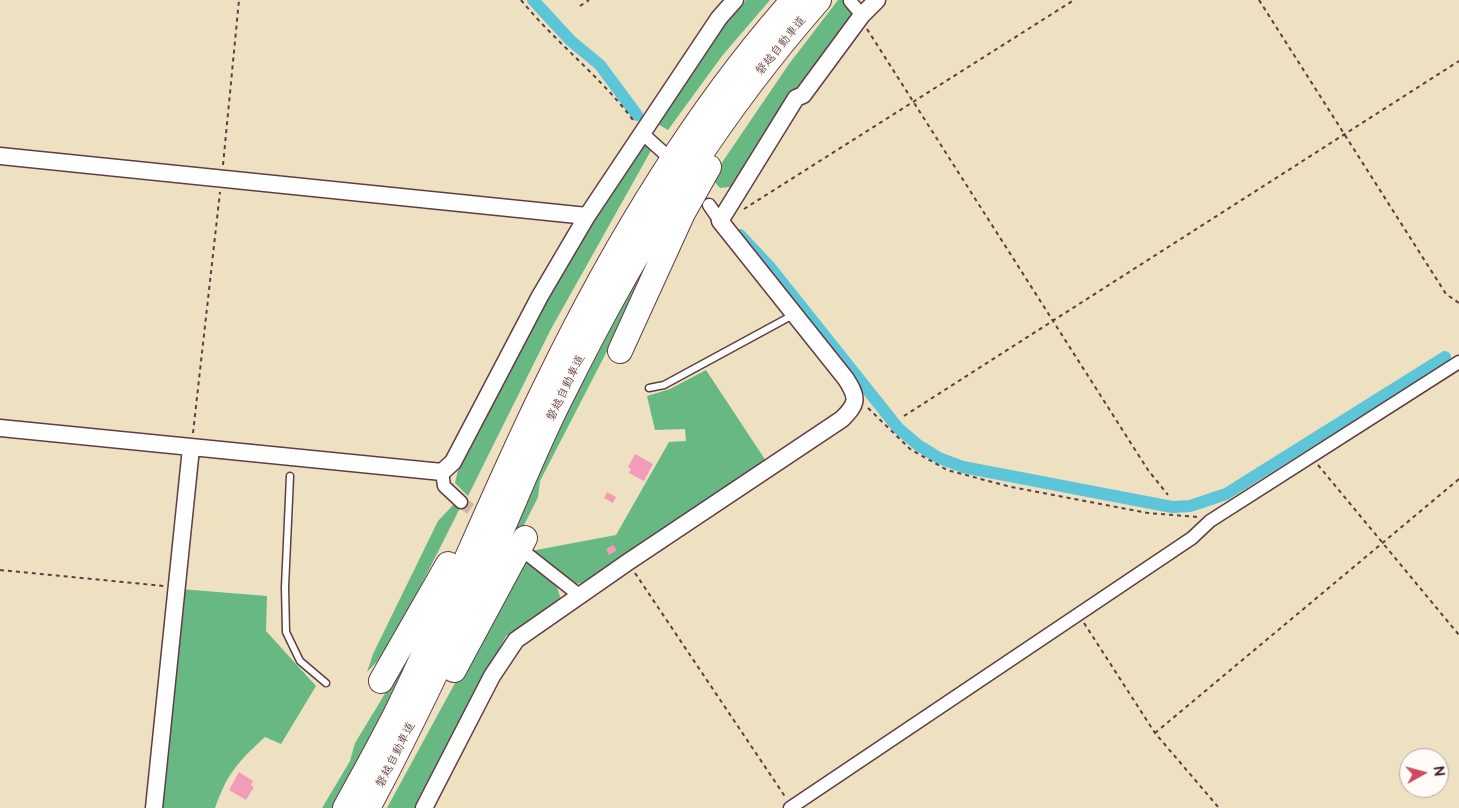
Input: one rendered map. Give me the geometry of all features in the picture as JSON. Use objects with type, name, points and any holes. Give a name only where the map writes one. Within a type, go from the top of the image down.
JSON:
[{"type":"highway","name":"磐越自動車道","points":[[345,808],[398,709],[546,384],[582,312],[654,188],[727,84],[793,0]]},
{"type":"highway","name":"磐越自動車道","points":[[369,808],[432,681],[564,392],[627,271],[707,144],[767,64],[819,0]]},
{"type":"highway","points":[[620,351],[683,213],[718,151],[773,71],[826,0]]},
{"type":"highway","points":[[381,682],[430,598],[504,453],[546,384]]},
{"type":"highway","points":[[369,808],[398,773],[526,546]]},
{"type":"street","points":[[0,428],[442,472],[453,462],[540,296],[587,216],[719,18],[735,0]]},
{"type":"street","points":[[722,217],[796,98],[803,95],[862,15],[877,0]]},
{"type":"street","points":[[850,1],[862,15]]},
{"type":"street","points":[[643,134],[664,154]]},
{"type":"street","points":[[0,156],[587,216]]},
{"type":"street","points":[[424,808],[504,656],[516,640],[579,595],[842,419],[852,409],[856,401],[854,392],[846,379],[793,316],[722,217],[709,205]]},
{"type":"street","points":[[791,807],[1192,538],[1210,520],[1459,362]]},
{"type":"street","points":[[154,808],[192,448]]},
{"type":"street","points":[[442,472],[444,486],[461,502]]},
{"type":"street","points":[[526,546],[579,595]]},
{"type":"lane","points":[[649,388],[664,385],[793,316]]},
{"type":"lane","points":[[290,476],[285,587],[286,632],[300,661],[326,683]]},
{"type":"path","points":[[192,448],[222,178],[239,0]]},
{"type":"path","points":[[521,0],[553,37],[607,87],[643,134]]},
{"type":"path","points":[[580,6],[589,0]]},
{"type":"path","points":[[722,217],[737,214],[1074,0]]},
{"type":"path","points":[[1259,0],[1446,294],[1459,303]]},
{"type":"path","points":[[862,15],[866,28],[913,102],[1148,470],[1168,495]]},
{"type":"path","points":[[904,416],[1052,319],[1459,61]]},
{"type":"path","points":[[856,401],[874,412],[910,449],[947,470],[1021,489],[1148,513],[1194,516],[1210,520]]},
{"type":"path","points":[[1310,456],[1459,635]]},
{"type":"path","points":[[1155,733],[1459,479]]},
{"type":"path","points":[[628,562],[791,807]]},
{"type":"path","points":[[0,570],[176,587]]},
{"type":"path","points":[[1079,615],[1155,733],[1218,808]]},
{"type":"green space","points":[[746,0],[770,0],[722,56],[668,130],[656,123],[724,26]]},
{"type":"green space","points":[[838,0],[848,0],[853,10],[853,18],[730,187],[720,188],[712,179],[721,164],[789,64]]},
{"type":"green space","points":[[640,145],[653,147],[551,329],[468,496],[455,483],[458,470],[536,316]]},
{"type":"green space","points":[[664,231],[619,336],[606,353],[540,481],[538,497],[515,543],[510,539],[571,402]]},
{"type":"green space","points":[[706,370],[766,461],[584,583],[574,584],[531,551],[616,535],[669,442],[686,441],[685,429],[655,430],[647,396],[670,389]]},
{"type":"green space","points":[[455,503],[460,508],[389,649],[367,672],[373,654],[438,521]]},
{"type":"green space","points":[[523,558],[556,583],[561,600],[506,636],[416,808],[387,808]]},
{"type":"green space","points":[[180,589],[267,596],[266,631],[316,686],[281,744],[265,737],[235,768],[229,776],[215,808],[161,808]]},
{"type":"green space","points":[[407,663],[334,808],[322,808],[350,761],[355,743],[403,664]]},
{"type":"building","points":[[635,454],[653,464],[644,481],[629,473],[631,469],[628,467]]},
{"type":"building","points":[[607,492],[616,497],[613,503],[604,498]]},
{"type":"building","points":[[613,545],[617,550],[609,555],[606,549]]},
{"type":"building","points":[[239,772],[253,781],[251,785],[254,787],[246,800],[229,790]]},
{"type":"waterway","points":[[533,0],[571,41],[600,65],[637,115]]},
{"type":"waterway","points":[[740,235],[769,266],[898,428],[918,445],[939,458],[963,467],[1172,507],[1190,506],[1226,494],[1445,357]]},
{"type":"tunnel","points":[[461,502],[488,522]]}]
